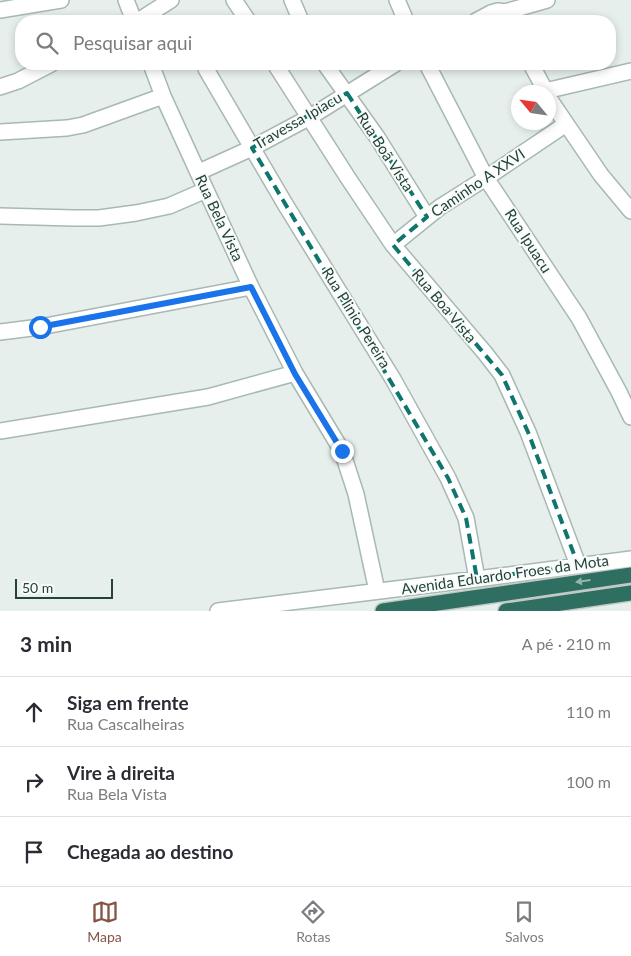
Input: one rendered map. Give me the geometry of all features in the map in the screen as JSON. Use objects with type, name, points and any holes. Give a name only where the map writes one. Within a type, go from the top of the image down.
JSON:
[{"type":"highway","name":"Avenida Eduardo Froes da Mota","points":[[383,611],[631,575]]},
{"type":"highway","points":[[506,611],[631,593]]},
{"type":"street","points":[[0,10],[61,0]]},
{"type":"street","points":[[126,0],[133,15]]},
{"type":"street","points":[[146,15],[172,0]]},
{"type":"street","points":[[234,0],[244,15]]},
{"type":"street","points":[[292,0],[298,15]]},
{"type":"street","points":[[397,0],[403,15]]},
{"type":"street","points":[[487,15],[547,0]]},
{"type":"street","points":[[0,86],[18,81],[39,70]]},
{"type":"street","name":"Rua Bela Vista","points":[[153,70],[163,96],[251,287],[295,374],[342,451],[356,494],[377,592]]},
{"type":"street","name":"Rua Plinio Pereira","points":[[207,70],[285,204],[393,379],[448,478],[466,518],[477,579]]},
{"type":"street","name":"Rua Boa Vista","points":[[279,70],[393,245],[502,375],[528,432],[578,566]]},
{"type":"street","name":"Rua Boã Vista","points":[[330,70],[377,137],[427,217]]},
{"type":"street","name":"Travessa Ipiacu","points":[[198,172],[252,148],[310,118],[385,70]]},
{"type":"street","name":"Rua Ipuacu","points":[[430,70],[486,178],[579,318],[631,418]]},
{"type":"street","points":[[534,70],[542,85]]},
{"type":"street","points":[[556,91],[631,72]]},
{"type":"street","points":[[0,132],[67,128],[83,125],[163,96]]},
{"type":"street","points":[[556,108],[601,175],[631,211]]},
{"type":"street","name":"Caminho A XXVI","points":[[393,245],[427,217],[566,124]]},
{"type":"street","points":[[0,216],[99,218],[169,206],[206,190]]},
{"type":"street","points":[[0,332],[40,327],[251,287]]},
{"type":"street","points":[[0,431],[208,396],[295,374]]},
{"type":"street","points":[[218,611],[631,559]]},
{"type":"highlighted area","points":[[347,93],[427,217],[393,245],[502,375],[528,432],[578,565],[477,579],[466,518],[448,478],[252,148]]},
{"type":"route","points":[[40,327],[251,287],[295,374],[342,451]]}]
